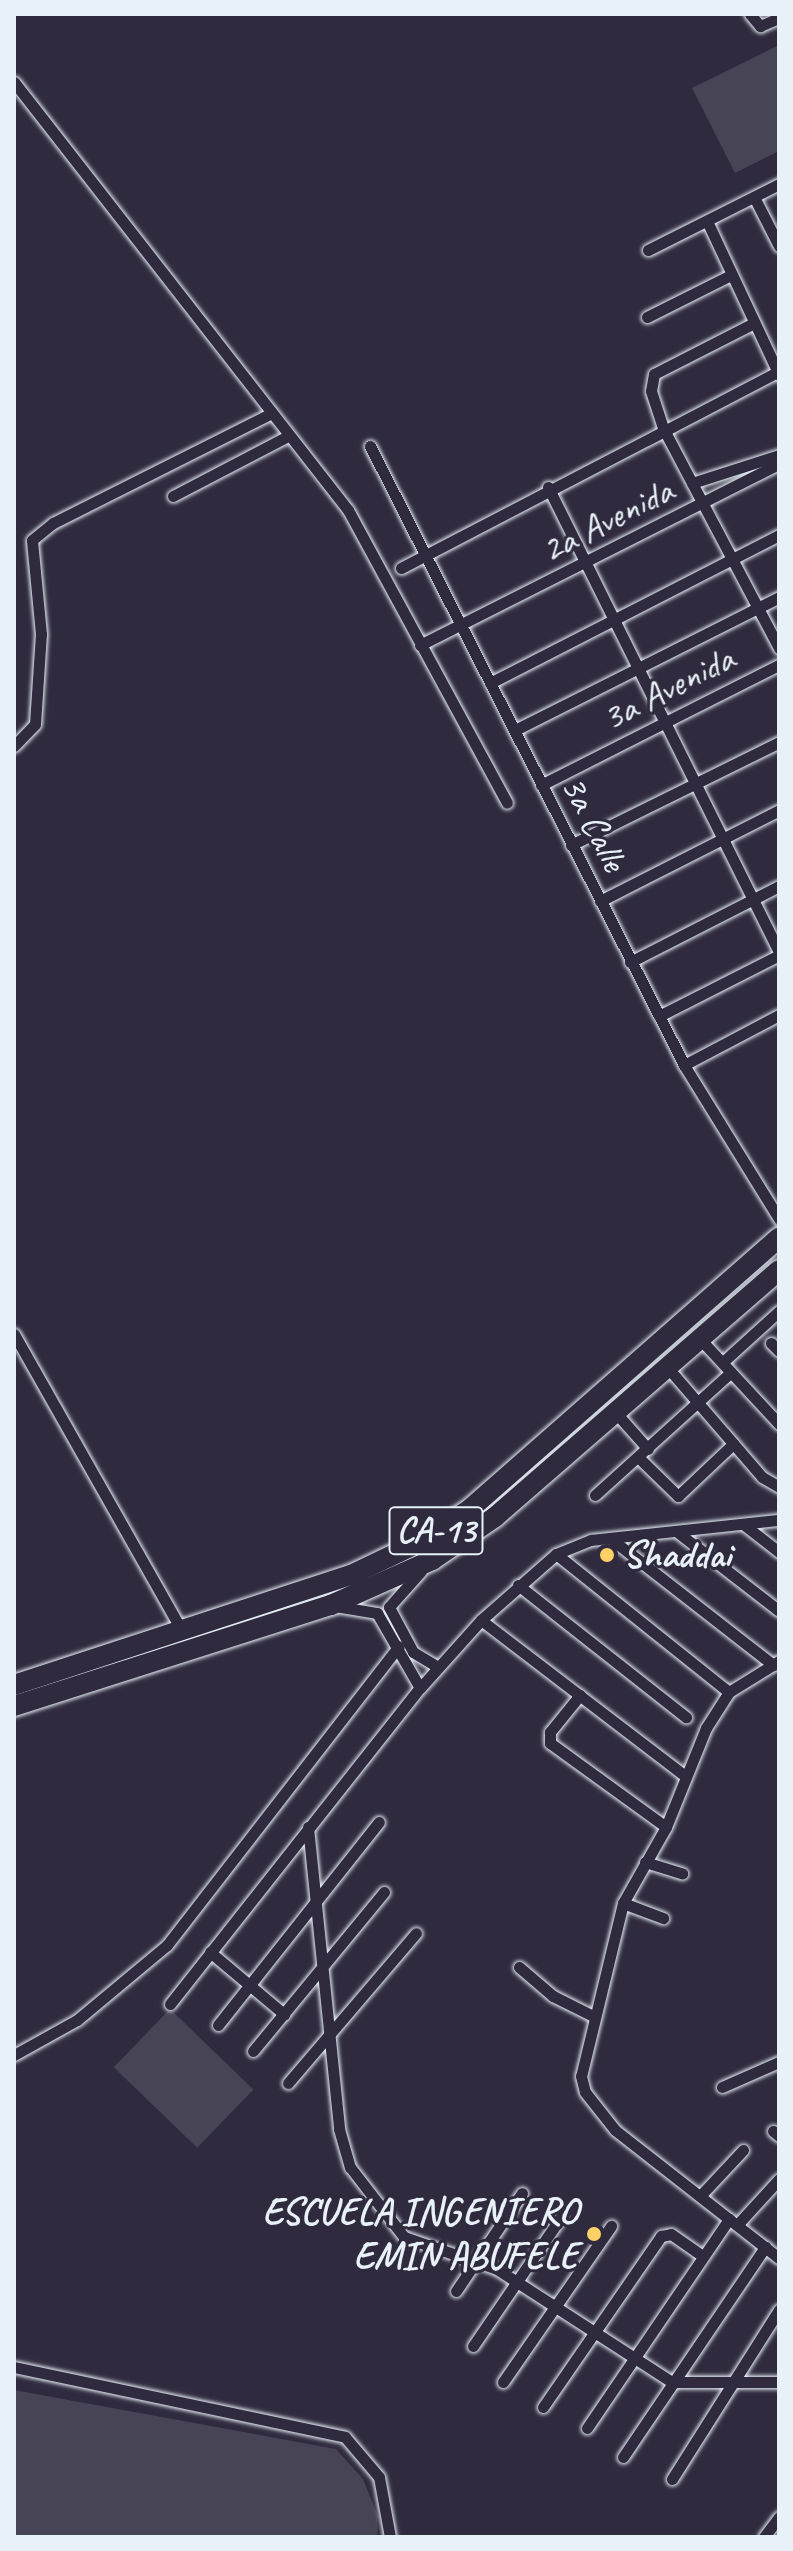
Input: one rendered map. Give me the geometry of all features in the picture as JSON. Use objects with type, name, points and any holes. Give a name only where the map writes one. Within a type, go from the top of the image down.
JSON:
[{"type":"highway","name":"CA-13","points":[[14,1685],[351,1575],[461,1515],[779,1238]]},
{"type":"highway","name":"CA-13","points":[[14,1706],[331,1605],[432,1560],[495,1517],[778,1274]]},
{"type":"highway","points":[[136,1667],[119,1660],[175,1640],[182,1631]]},
{"type":"highway","points":[[64,1690],[72,1680],[112,1666],[111,1658],[98,1658]]},
{"type":"street","points":[[750,14],[760,26],[779,18]]},
{"type":"street","points":[[14,82],[270,414],[348,510],[507,803]]},
{"type":"street","points":[[648,250],[779,184]]},
{"type":"street","points":[[754,197],[779,246]]},
{"type":"street","points":[[401,568],[548,487],[778,374],[707,221]]},
{"type":"street","points":[[647,317],[731,275]]},
{"type":"street","points":[[754,323],[654,374],[651,391],[663,428],[735,557],[779,648]]},
{"type":"street","points":[[14,746],[35,724],[41,634],[32,540],[53,523],[270,414]]},
{"type":"street","points":[[173,496],[288,436]]},
{"type":"street","name":"3a Calle","points":[[370,446],[684,1065],[779,1219]]},
{"type":"street","points":[[692,483],[779,455]]},
{"type":"street","name":"2a Avenida","points":[[420,645],[584,566],[779,464]]},
{"type":"street","points":[[548,487],[584,566],[779,953],[659,1016]]},
{"type":"street","points":[[490,683],[779,535]]},
{"type":"street","points":[[515,730],[779,597]]},
{"type":"street","name":"3a Avenida","points":[[541,785],[779,665]]},
{"type":"street","points":[[571,845],[779,742]]},
{"type":"street","points":[[600,901],[779,810]]},
{"type":"street","points":[[630,962],[779,886]]},
{"type":"street","points":[[684,1065],[779,1015]]},
{"type":"street","points":[[724,1361],[779,1311]]},
{"type":"street","points":[[14,1334],[182,1631]]},
{"type":"street","points":[[701,1340],[724,1361],[779,1424]]},
{"type":"street","points":[[668,1368],[733,1444],[779,1487]]},
{"type":"street","points":[[595,1495],[731,1372]]},
{"type":"street","points":[[616,1413],[648,1449]]},
{"type":"street","points":[[638,1457],[678,1496],[733,1444]]},
{"type":"street","points":[[170,2004],[438,1667],[481,1620],[556,1554],[610,1538],[779,1520]]},
{"type":"street","points":[[743,1524],[779,1552]]},
{"type":"street","points":[[676,1531],[779,1611]]},
{"type":"street","points":[[610,1538],[776,1663],[729,1692],[686,1777],[666,1827],[623,1903],[582,2060],[585,2092],[615,2130],[774,2252],[672,2382],[623,2457]]},
{"type":"street","points":[[556,1554],[729,1692]]},
{"type":"street","points":[[432,1560],[389,1607],[406,1644],[419,1660],[438,1667]]},
{"type":"street","points":[[518,1585],[686,1717]]},
{"type":"street","points":[[331,1605],[377,1613],[399,1646],[420,1688]]},
{"type":"street","points":[[481,1620],[686,1777]]},
{"type":"street","points":[[14,2055],[77,2020],[167,1945],[399,1646]]},
{"type":"street","points":[[580,1695],[550,1732],[550,1743],[666,1827]]},
{"type":"street","points":[[218,2025],[379,1822]]},
{"type":"street","points":[[308,1827],[325,1966],[339,2129],[350,2167],[416,2246],[477,2259],[518,2280],[672,2382],[727,2386],[779,2382]]},
{"type":"street","points":[[645,1862],[682,1873]]},
{"type":"street","points":[[253,2051],[384,1892]]},
{"type":"street","points":[[623,1903],[663,1918]]},
{"type":"street","points":[[288,2083],[416,1933]]},
{"type":"street","points":[[210,1952],[284,2014]]},
{"type":"street","points":[[519,1967],[553,1996],[593,2016]]},
{"type":"street","points":[[722,2087],[779,2062]]},
{"type":"street","points":[[700,2196],[743,2150]]},
{"type":"street","points":[[587,2428],[703,2256],[733,2222],[779,2179]]},
{"type":"street","points":[[456,2291],[522,2193]]},
{"type":"street","points":[[473,2346],[561,2217]]},
{"type":"street","points":[[503,2382],[611,2226]]},
{"type":"street","points":[[543,2407],[663,2234],[703,2256]]},
{"type":"street","points":[[672,2479],[727,2386],[777,2316]]},
{"type":"street","points":[[14,2367],[345,2437],[379,2477],[390,2537]]},
{"type":"street","points":[[764,2537],[779,2517]]},
{"type":"shaded area","points":[[779,45],[779,151],[735,173],[692,88]]},
{"type":"shaded area","points":[[170,2009],[253,2090],[197,2148],[114,2067]]},
{"type":"shaded area","points":[[14,2390],[336,2449],[363,2479],[378,2516],[377,2537],[14,2537]]},
{"type":"place","name":"Shaddai","points":[[607,1555]]},
{"type":"place","name":"ESCUELA INGENIERO EMIN ABUFELE","points":[[594,2234]]}]
